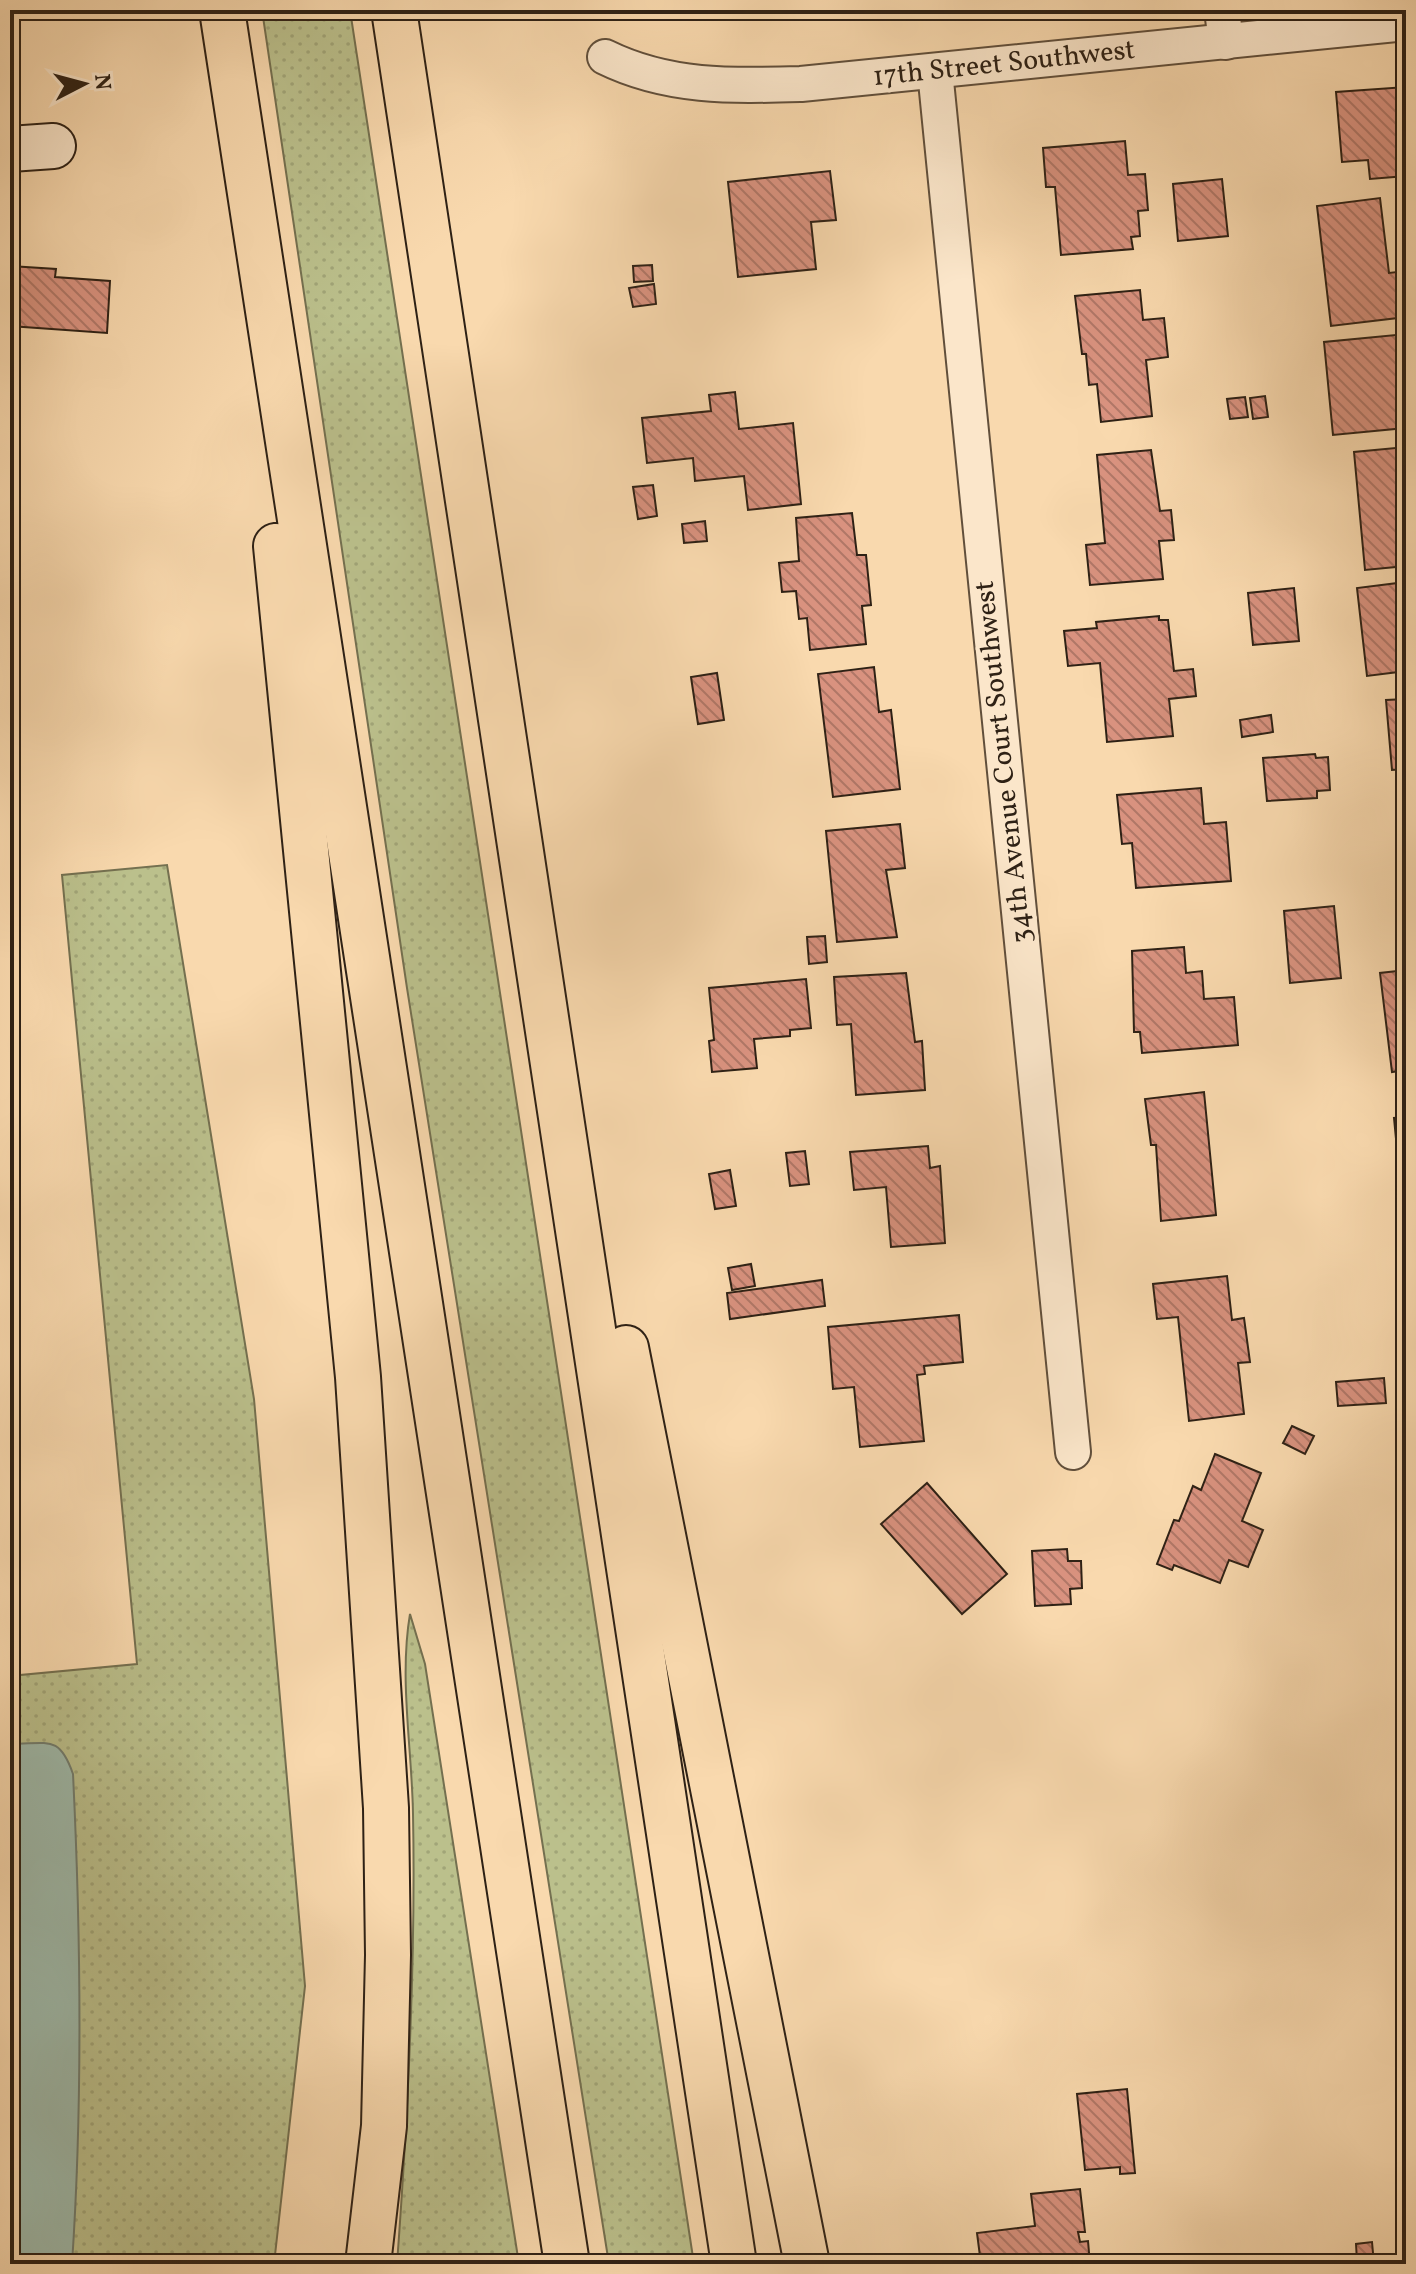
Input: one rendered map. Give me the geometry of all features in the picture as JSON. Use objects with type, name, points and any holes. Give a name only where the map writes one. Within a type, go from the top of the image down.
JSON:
[{"type":"highway","points":[[394,10],[498,681],[734,2264]]},
{"type":"highway","points":[[224,22],[358,1377],[386,1808],[388,1955],[384,2126],[368,2264]]},
{"type":"highway","points":[[224,22],[567,2264]]},
{"type":"highway","points":[[498,681],[807,2264]]},
{"type":"street","name":"17th Street Southwest","points":[[605,57],[660,79],[712,84],[801,84],[935,71],[1224,26],[1406,23]]},
{"type":"street","name":"34th Avenue Court Southwest","points":[[935,71],[1073,1452]]},
{"type":"street","points":[[10,149],[53,146]]},
{"type":"green space","points":[[262,10],[350,10],[694,2264],[609,2264],[407,988]]},
{"type":"green space","points":[[167,865],[254,1399],[305,1986],[274,2264],[10,2264],[10,1676],[137,1664],[62,875]]},
{"type":"green space","points":[[410,1614],[425,1664],[519,2264],[397,2264],[412,1983],[413,1814],[406,1688]]},
{"type":"shaded area","points":[[43,1743],[57,1747],[63,1752],[73,1774],[80,2019],[72,2264],[10,2264],[10,1744]]},
{"type":"building","points":[[1406,87],[1406,176],[1370,179],[1368,160],[1342,162],[1336,92]]},
{"type":"building","points":[[1125,141],[1128,175],[1145,174],[1148,210],[1138,211],[1140,236],[1131,237],[1133,249],[1061,255],[1055,187],[1046,187],[1043,148]]},
{"type":"building","points":[[830,171],[836,220],[811,222],[816,269],[738,277],[728,182]]},
{"type":"building","points":[[1222,179],[1228,236],[1178,241],[1173,184]]},
{"type":"building","points":[[1380,198],[1389,273],[1406,271],[1406,317],[1331,326],[1317,206]]},
{"type":"building","points":[[652,265],[653,281],[634,282],[633,266]]},
{"type":"building","points":[[10,266],[56,269],[55,277],[110,281],[107,333],[10,326]]},
{"type":"building","points":[[654,284],[656,304],[633,307],[629,288]]},
{"type":"building","points":[[1140,290],[1143,320],[1164,318],[1168,357],[1146,360],[1152,416],[1101,422],[1097,384],[1089,385],[1086,354],[1082,354],[1075,296]]},
{"type":"building","points":[[1406,334],[1406,381],[1400,382],[1405,428],[1333,435],[1324,342]]},
{"type":"building","points":[[735,392],[739,429],[793,423],[801,504],[748,510],[744,476],[695,481],[693,458],[647,463],[642,418],[711,411],[709,395]]},
{"type":"building","points":[[1265,396],[1268,417],[1253,419],[1250,398]]},
{"type":"building","points":[[1245,397],[1248,417],[1230,419],[1227,399]]},
{"type":"building","points":[[1406,447],[1406,566],[1365,570],[1354,452]]},
{"type":"building","points":[[1151,450],[1160,511],[1171,510],[1174,540],[1159,541],[1163,579],[1090,585],[1086,545],[1105,543],[1097,455]]},
{"type":"building","points":[[653,485],[657,516],[638,519],[633,487]]},
{"type":"building","points":[[852,513],[857,555],[866,555],[871,605],[862,606],[866,644],[810,650],[807,618],[799,619],[796,591],[782,592],[779,563],[799,561],[796,518]]},
{"type":"building","points":[[705,521],[707,541],[684,543],[682,524]]},
{"type":"building","points":[[1406,582],[1406,671],[1367,676],[1357,588]]},
{"type":"building","points":[[1294,588],[1299,641],[1253,645],[1248,593]]},
{"type":"building","points":[[1159,616],[1159,620],[1168,620],[1174,671],[1193,669],[1196,696],[1169,699],[1173,736],[1107,742],[1100,663],[1068,666],[1064,631],[1097,628],[1096,622]]},
{"type":"building","points":[[874,667],[879,712],[891,710],[900,789],[833,797],[818,674]]},
{"type":"building","points":[[717,673],[724,720],[698,724],[691,677]]},
{"type":"building","points":[[1406,699],[1406,769],[1392,770],[1386,700]]},
{"type":"building","points":[[1271,715],[1273,732],[1242,737],[1240,720]]},
{"type":"building","points":[[1315,754],[1316,758],[1328,757],[1330,790],[1317,791],[1317,798],[1267,801],[1263,758]]},
{"type":"building","points":[[1201,788],[1204,824],[1226,822],[1231,881],[1136,888],[1132,843],[1122,844],[1117,795]]},
{"type":"building","points":[[900,824],[905,868],[886,870],[897,937],[837,942],[826,831]]},
{"type":"building","points":[[1334,906],[1341,978],[1290,983],[1284,911]]},
{"type":"building","points":[[825,936],[827,962],[809,964],[807,937]]},
{"type":"building","points":[[1184,947],[1186,973],[1202,971],[1204,999],[1234,997],[1238,1045],[1142,1053],[1140,1032],[1134,1032],[1132,951]]},
{"type":"building","points":[[1406,970],[1406,1070],[1392,1072],[1380,973]]},
{"type":"building","points":[[906,973],[915,1042],[922,1041],[925,1090],[856,1095],[851,1024],[837,1025],[834,977]]},
{"type":"building","points":[[806,979],[811,1028],[790,1030],[790,1036],[754,1039],[757,1068],[712,1072],[709,1041],[714,1040],[709,988]]},
{"type":"building","points":[[1204,1092],[1216,1215],[1161,1221],[1156,1145],[1151,1145],[1145,1099]]},
{"type":"building","points":[[1406,1117],[1406,1191],[1401,1191],[1394,1118]]},
{"type":"building","points":[[928,1146],[930,1168],[940,1166],[945,1243],[891,1247],[886,1187],[854,1190],[850,1152]]},
{"type":"building","points":[[805,1151],[809,1184],[790,1186],[786,1153]]},
{"type":"building","points":[[730,1170],[736,1206],[715,1209],[709,1174]]},
{"type":"building","points":[[751,1264],[755,1286],[732,1290],[728,1268]]},
{"type":"building","points":[[1227,1276],[1232,1320],[1244,1318],[1250,1362],[1238,1363],[1244,1414],[1189,1421],[1178,1317],[1157,1319],[1153,1284]]},
{"type":"building","points":[[822,1280],[825,1306],[730,1319],[727,1293]]},
{"type":"building","points":[[959,1315],[963,1362],[924,1366],[925,1374],[917,1375],[924,1441],[860,1447],[854,1387],[833,1389],[828,1327]]},
{"type":"building","points":[[1384,1378],[1386,1403],[1338,1406],[1336,1382]]},
{"type":"building","points":[[1292,1426],[1314,1436],[1305,1454],[1283,1443]]},
{"type":"building","points":[[1215,1454],[1261,1473],[1242,1521],[1263,1530],[1248,1567],[1229,1560],[1220,1583],[1174,1565],[1172,1570],[1157,1564],[1174,1520],[1179,1521],[1193,1486],[1201,1490]]},
{"type":"building","points":[[927,1483],[1007,1574],[962,1614],[881,1524]]},
{"type":"building","points":[[1067,1549],[1068,1561],[1081,1561],[1082,1588],[1070,1589],[1071,1604],[1035,1606],[1032,1551]]},
{"type":"building","points":[[1127,2089],[1135,2173],[1120,2174],[1120,2167],[1085,2170],[1077,2094]]},
{"type":"building","points":[[1080,2189],[1085,2232],[1078,2232],[1080,2242],[1088,2241],[1090,2264],[981,2264],[977,2233],[1035,2226],[1031,2194]]},
{"type":"building","points":[[1372,2242],[1374,2264],[1326,2264],[1357,2261],[1356,2244]]}]
